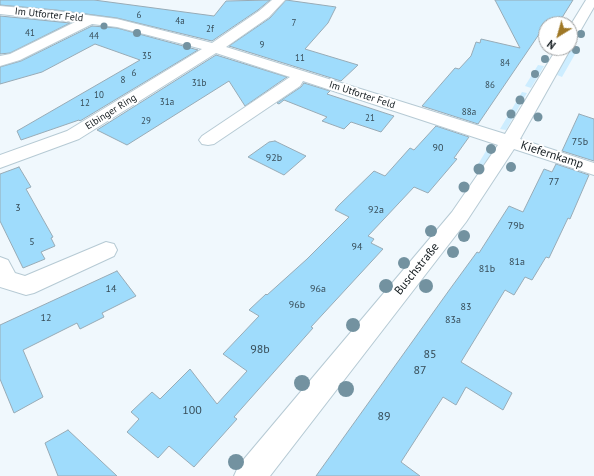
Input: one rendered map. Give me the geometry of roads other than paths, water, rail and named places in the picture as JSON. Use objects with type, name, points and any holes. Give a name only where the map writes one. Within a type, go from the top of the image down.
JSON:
[{"type":"street","points":[[215,48],[264,14],[279,0]]},
{"type":"street","points":[[578,24],[592,0]]},
{"type":"street","name":"Im Utforter Feld","points":[[0,10],[91,19],[124,25],[215,48],[510,141]]},
{"type":"street","points":[[0,61],[16,57],[91,19]]},
{"type":"street","name":"Elbinger Ring","points":[[0,162],[73,135],[215,48]]},
{"type":"street","name":"Buschstraße","points":[[250,476],[459,217],[510,141],[559,56]]},
{"type":"street","points":[[72,149],[190,78],[195,74],[193,61]]},
{"type":"street","points":[[208,140],[294,83],[300,75]]},
{"type":"street","name":"Kiefernkamp","points":[[510,141],[594,169]]},
{"type":"street","points":[[0,266],[7,280],[26,286],[106,250]]}]
